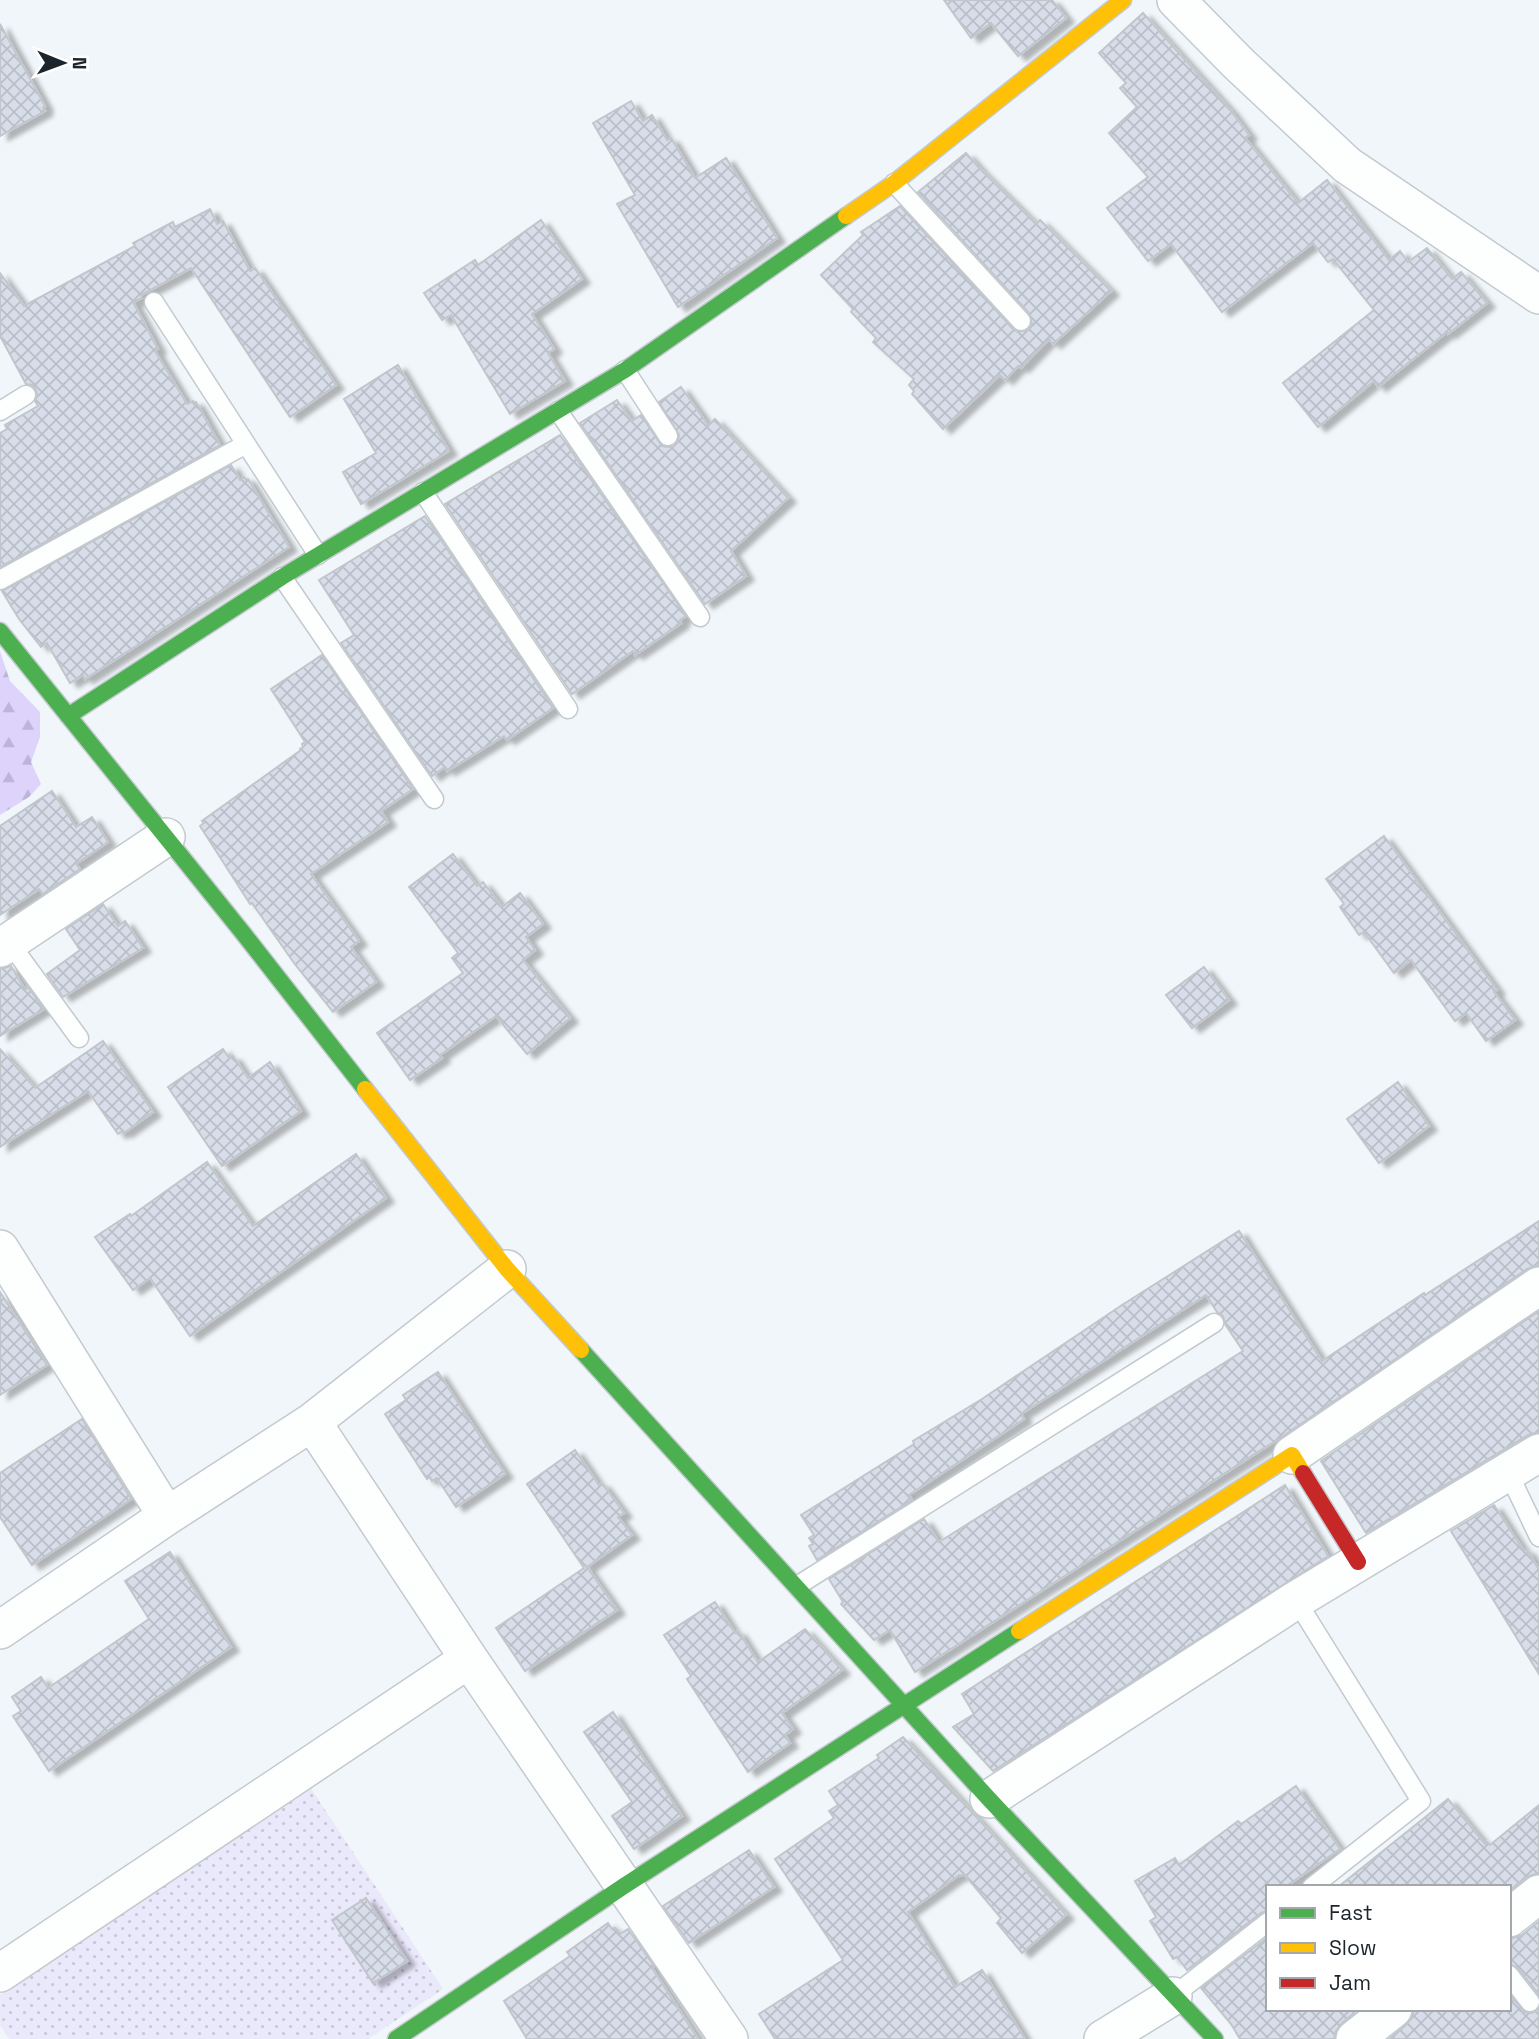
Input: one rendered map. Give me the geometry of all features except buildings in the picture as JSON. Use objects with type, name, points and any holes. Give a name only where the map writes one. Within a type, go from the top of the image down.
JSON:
[{"type":"street","points":[[68,716],[282,577],[625,370],[894,183],[1122,0]]},
{"type":"street","points":[[1176,0],[1239,64],[1347,164],[1539,295]]},
{"type":"street","points":[[0,631],[507,1269],[989,1799],[1215,2039]]},
{"type":"street","points":[[4,945],[166,837]]},
{"type":"street","points":[[0,1249],[10,1287],[167,1516]]},
{"type":"street","points":[[0,1630],[167,1516],[312,1422],[507,1269]]},
{"type":"street","points":[[397,2039],[624,1886],[1292,1455],[1539,1286]]},
{"type":"street","points":[[312,1422],[469,1659],[729,2039]]},
{"type":"street","points":[[989,1799],[1296,1600],[1539,1453]]},
{"type":"street","points":[[1292,1455],[1359,1562]]},
{"type":"street","points":[[0,1973],[469,1659]]},
{"type":"street","points":[[1511,1916],[1539,1894]]},
{"type":"street","points":[[1103,2039],[1173,1996]]},
{"type":"street","points":[[1355,2039],[1390,2011]]},
{"type":"lane","points":[[894,183],[1021,321]]},
{"type":"lane","points":[[154,302],[318,555]]},
{"type":"lane","points":[[625,370],[668,436]]},
{"type":"lane","points":[[0,411],[26,395]]},
{"type":"lane","points":[[558,411],[700,617]]},
{"type":"lane","points":[[0,580],[246,444]]},
{"type":"lane","points":[[422,492],[568,709]]},
{"type":"lane","points":[[282,577],[434,799]]},
{"type":"lane","points":[[4,945],[79,1038]]},
{"type":"lane","points":[[797,1586],[1214,1323]]},
{"type":"lane","points":[[1508,1472],[1539,1537]]},
{"type":"lane","points":[[1296,1600],[1421,1801],[1315,1885]]},
{"type":"lane","points":[[1173,1996],[1266,1924]]},
{"type":"lane","points":[[1511,1978],[1530,2002]]},
{"type":"shaded area","points":[[310,1787],[443,1989],[368,2039],[9,2039],[0,2025],[0,1995]]},
{"type":"green space","points":[[0,651],[10,681],[40,712],[40,737],[31,762],[41,784],[29,797],[0,815]]},
{"type":"traffic: fast","points":[[68,716],[282,577],[625,370],[846,216]]},
{"type":"traffic: fast","points":[[0,631],[365,1089]]},
{"type":"traffic: fast","points":[[581,1350],[989,1799],[1215,2039]]},
{"type":"traffic: fast","points":[[396,2039],[624,1886],[1019,1631]]},
{"type":"traffic: slow","points":[[846,216],[894,183],[1123,0]]},
{"type":"traffic: slow","points":[[365,1089],[507,1269],[581,1350]]},
{"type":"traffic: slow","points":[[1019,1631],[1292,1455],[1303,1473]]},
{"type":"traffic: jam","points":[[1303,1473],[1358,1562]]}]
